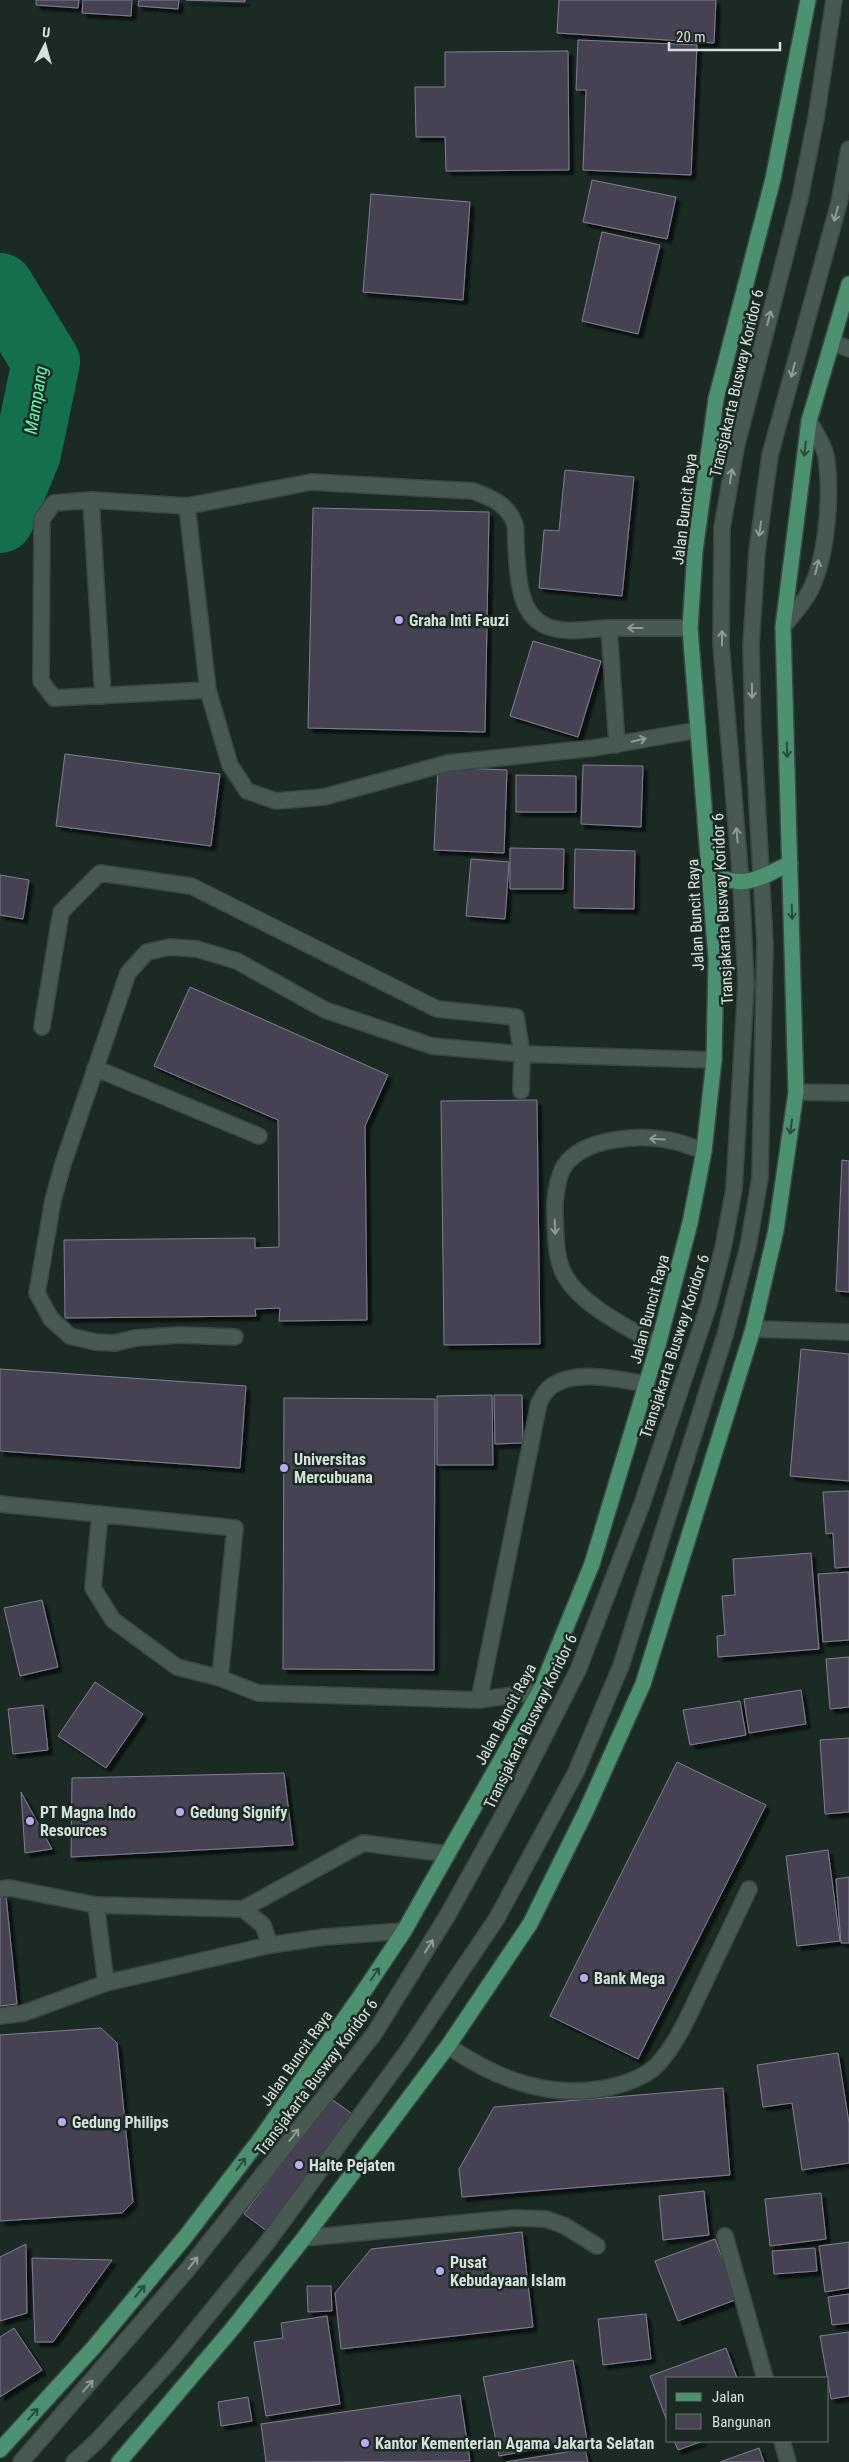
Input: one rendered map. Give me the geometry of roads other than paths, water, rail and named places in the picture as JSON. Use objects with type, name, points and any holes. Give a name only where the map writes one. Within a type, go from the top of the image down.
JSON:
[{"type":"main road","name":"Jalan Buncit Raya","points":[[0,2450],[94,2347],[192,2229],[261,2138],[404,1931],[540,1692],[592,1564],[658,1345],[690,1223],[704,1151],[714,1060],[716,959],[690,628],[694,551],[716,398],[773,179],[808,0]]},
{"type":"main road","points":[[119,2462],[233,2328],[304,2238],[448,2046],[530,1924],[586,1811],[643,1684],[753,1329],[776,1230],[796,1092],[783,627],[809,421],[849,284]]},
{"type":"main road","points":[[710,870],[721,878],[741,883],[762,878],[790,863]]},
{"type":"street","name":"Transjakarta Busway Koridor 6","points":[[20,2462],[188,2269],[374,2034],[459,1896],[519,1786],[578,1670],[642,1504],[709,1304],[723,1248],[734,1190],[746,984],[741,883],[722,644],[722,528],[736,448],[800,198],[816,118],[834,0]]},
{"type":"street","points":[[74,2462],[96,2442],[204,2321],[266,2244],[400,2060],[497,1918],[576,1772],[625,1657],[725,1335],[748,1247],[760,1178],[765,943],[753,730],[751,646],[757,552],[770,455],[839,203],[849,149]]},
{"type":"street","points":[[832,342],[849,349]]},
{"type":"street","points":[[783,627],[807,596],[814,579],[824,539],[829,499],[825,454],[809,421]]},
{"type":"street","points":[[208,690],[54,698],[41,681],[42,519],[54,503],[92,500],[187,506],[311,482],[473,491],[491,497],[502,505],[515,523],[517,569],[522,598],[531,617],[549,627],[571,631],[609,628],[690,628]]},
{"type":"street","points":[[92,500],[103,696]]},
{"type":"street","points":[[187,506],[208,690],[230,765],[247,791],[276,801],[324,797],[448,763],[540,755],[617,745],[698,730]]},
{"type":"street","points":[[609,628],[617,745]]},
{"type":"street","points":[[42,1027],[61,912],[100,873],[191,886],[437,1009],[516,1017],[522,1054],[521,1091]]},
{"type":"street","points":[[235,1337],[180,1335],[135,1338],[116,1343],[95,1342],[70,1336],[51,1318],[37,1294],[53,1200],[95,1068],[128,973],[147,952],[170,947],[197,949],[237,961],[325,1010],[432,1046],[522,1054],[714,1060]]},
{"type":"street","points":[[95,1068],[258,1136]]},
{"type":"street","points":[[796,1092],[849,1093]]},
{"type":"street","points":[[658,1345],[603,1312],[578,1292],[564,1276],[558,1256],[556,1234],[555,1207],[557,1190],[565,1166],[576,1156],[615,1138],[667,1140],[704,1151]]},
{"type":"street","points":[[753,1329],[849,1332]]},
{"type":"street","points":[[479,1700],[539,1403],[546,1391],[554,1384],[566,1380],[590,1377],[647,1384]]},
{"type":"street","points":[[0,1504],[235,1528],[220,1678]]},
{"type":"street","points":[[100,1514],[93,1588],[113,1620],[177,1667],[220,1678],[258,1693],[479,1700],[540,1692]]},
{"type":"street","points":[[0,1889],[10,1888],[96,1905],[243,1909],[363,1843],[448,1854]]},
{"type":"street","points":[[448,2046],[465,2058],[516,2082],[540,2089],[586,2091],[625,2083],[642,2076],[657,2065],[675,2042],[749,1889]]},
{"type":"street","points":[[96,1905],[106,1983]]},
{"type":"street","points":[[243,1909],[263,1925],[270,1945]]},
{"type":"street","points":[[0,2016],[24,2013],[106,1983],[270,1945],[324,1937],[404,1931]]},
{"type":"street","points":[[304,2238],[514,2218],[546,2219],[565,2226],[597,2246]]},
{"type":"street","points":[[725,2236],[765,2377]]},
{"type":"street","points":[[782,2442],[788,2462]]},
{"type":"waterway","name":"Mampang","points":[[0,287],[46,362],[27,453],[0,519]]},
{"type":"place","name":"Graha Inti Fauzi","points":[[399,620]]},
{"type":"place","name":"Universitas Mercubuana","points":[[284,1468]]},
{"type":"place","name":"Gedung Signify","points":[[180,1812]]},
{"type":"place","name":"PT Magna Indo Resources","points":[[30,1821]]},
{"type":"place","name":"Bank Mega","points":[[584,1978]]},
{"type":"place","name":"Gedung Philips","points":[[62,2122]]},
{"type":"place","name":"Halte Pejaten","points":[[299,2165]]},
{"type":"place","name":"Pusat Kebudayaan Islam","points":[[440,2271]]},
{"type":"place","name":"Kantor Kementerian Agama Jakarta Selatan","points":[[365,2443]]}]
